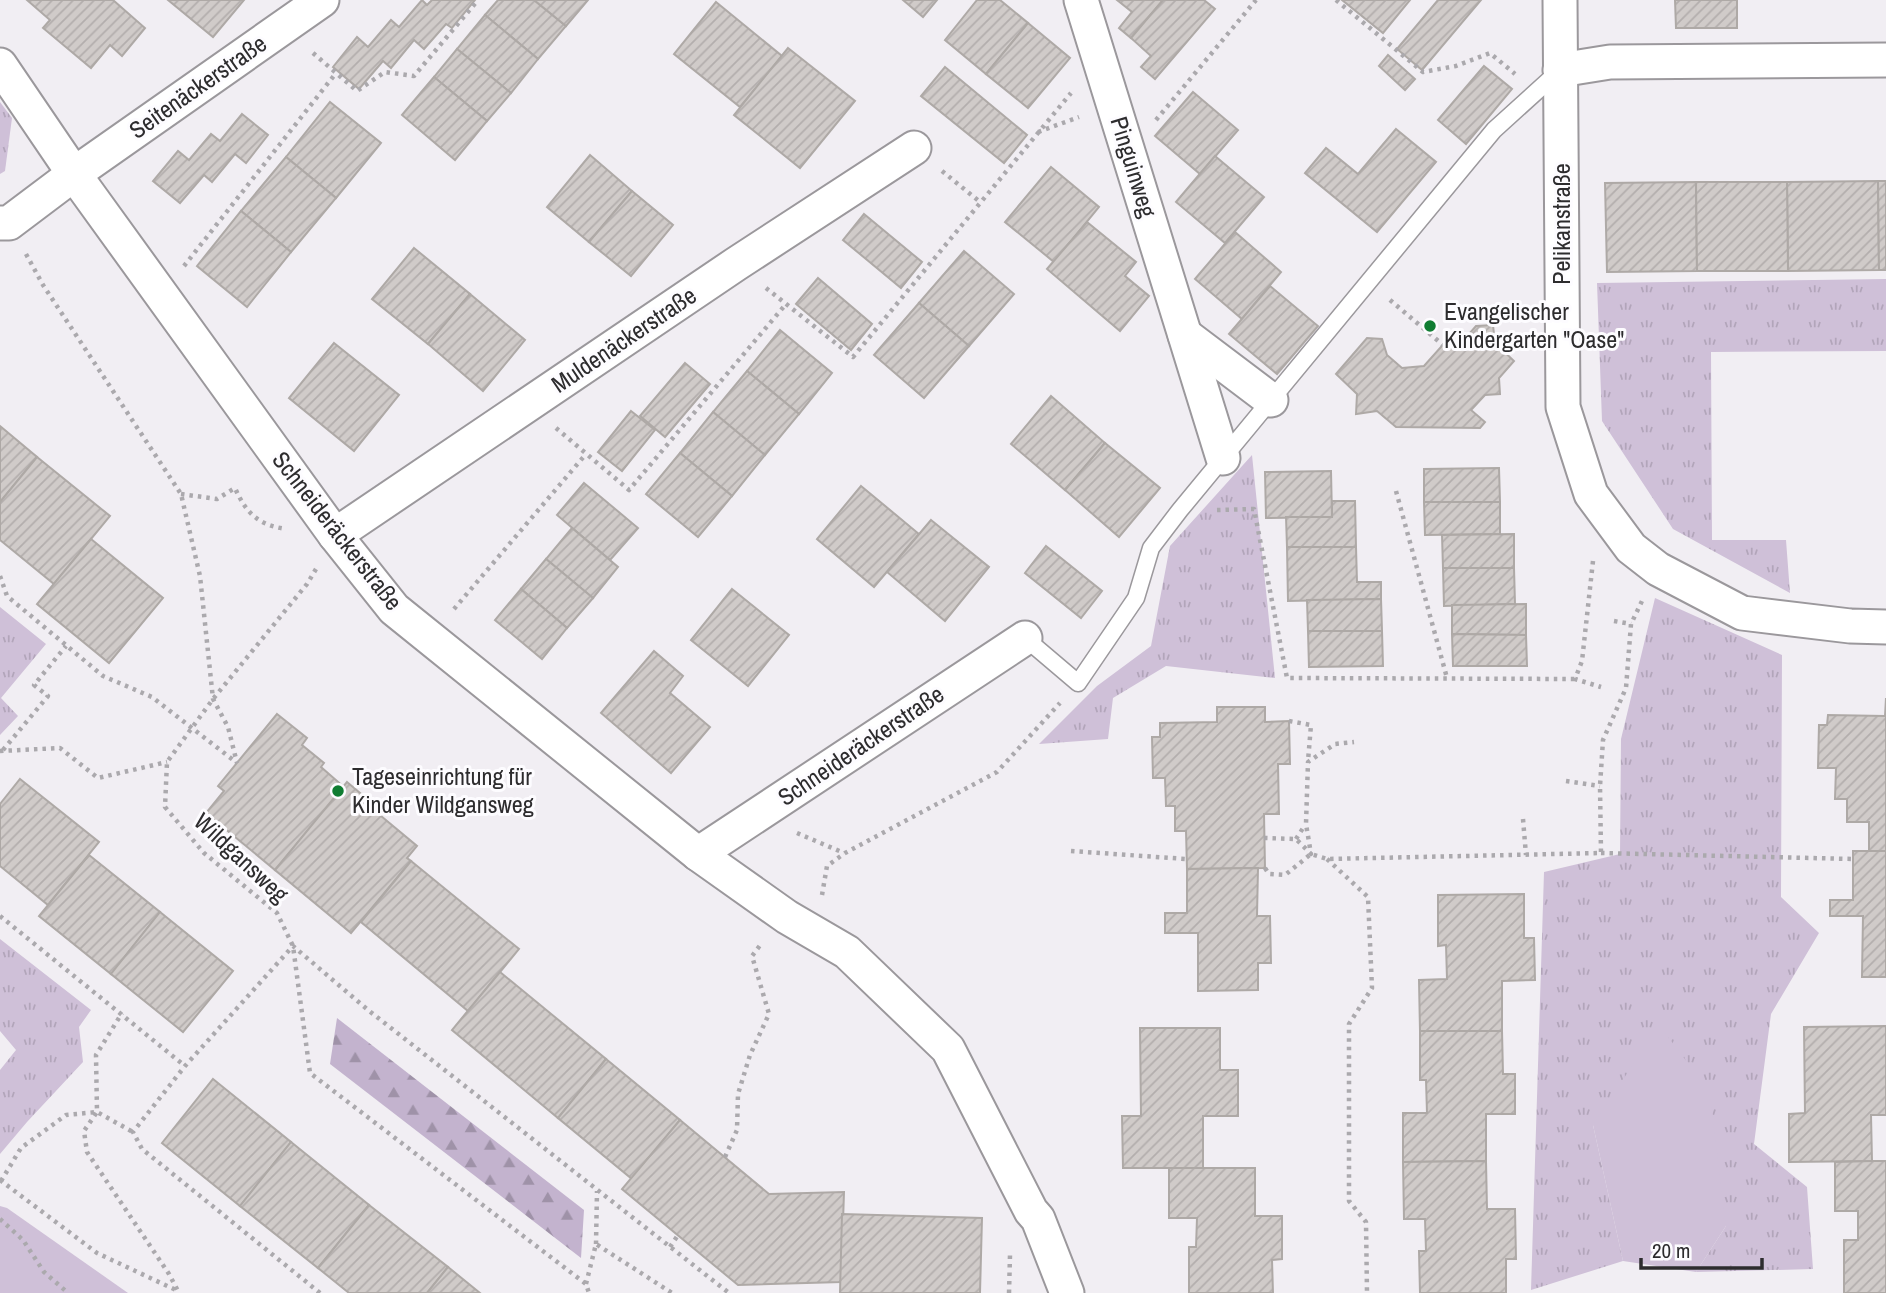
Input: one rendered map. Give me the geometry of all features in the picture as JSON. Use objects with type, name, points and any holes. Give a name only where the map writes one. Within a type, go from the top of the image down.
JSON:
[{"type":"street","name":"Seitenäckerstraße","points":[[74,174],[322,0]]},
{"type":"street","name":"Pinguinweg","points":[[1081,0],[1223,458]]},
{"type":"street","name":"Pelikanstraße","points":[[1560,0],[1563,407],[1591,494],[1631,548],[1658,569],[1742,613],[1850,626],[1886,627]]},
{"type":"street","points":[[1560,70],[1610,62],[1886,60]]},
{"type":"street","name":"Schneideräckerstraße","points":[[0,65],[74,174],[335,535],[394,609],[698,854],[787,917],[846,952],[948,1049],[1031,1211],[1038,1219],[1067,1293]]},
{"type":"street","name":"Muldenäckerstraße","points":[[335,535],[736,264],[914,148]]},
{"type":"street","points":[[4,223],[74,174]]},
{"type":"street","points":[[1185,335],[1271,400]]},
{"type":"street","name":"Schneideräckerstraße","points":[[698,854],[1025,638]]},
{"type":"lane","points":[[1025,638],[1078,683],[1136,598],[1151,548],[1180,510],[1494,130],[1560,70]]},
{"type":"path","points":[[284,26],[357,91],[385,72],[414,76],[478,0]]},
{"type":"path","points":[[1129,153],[1256,0]]},
{"type":"path","points":[[1336,0],[1423,72],[1456,66],[1490,53],[1535,91]]},
{"type":"path","points":[[736,264],[853,357],[1101,58]]},
{"type":"path","points":[[183,267],[337,73]]},
{"type":"path","points":[[914,148],[979,202]]},
{"type":"path","points":[[0,576],[7,596],[103,676],[152,697],[237,763],[228,727],[213,699],[200,576],[181,494],[4,223]]},
{"type":"path","points":[[1369,281],[1443,345]]},
{"type":"path","points":[[529,404],[629,490],[786,304]]},
{"type":"path","points":[[454,609],[586,454]]},
{"type":"path","points":[[1,752],[60,748],[98,778],[167,762],[213,699],[307,584],[335,535],[265,526],[242,505],[234,488],[217,499],[181,494]]},
{"type":"path","points":[[1396,491],[1447,678]]},
{"type":"path","points":[[1180,510],[1254,509],[1287,678],[1575,679],[1601,687]]},
{"type":"path","points":[[1575,679],[1582,661],[1594,550],[1617,528]]},
{"type":"path","points":[[1601,853],[1600,786],[1603,740],[1626,688],[1631,624],[1658,569]]},
{"type":"path","points":[[1614,621],[1631,624]]},
{"type":"path","points":[[1,752],[48,696],[34,685],[66,646]]},
{"type":"path","points":[[725,1157],[737,1129],[738,1094],[750,1055],[769,1014],[752,956],[787,917],[822,895],[827,866],[845,853],[997,772],[1078,683]]},
{"type":"path","points":[[1289,721],[1311,725],[1306,824],[1311,854]]},
{"type":"path","points":[[1308,762],[1335,744],[1354,742]]},
{"type":"path","name":"Wildgansweg","points":[[167,762],[165,807],[204,853],[277,913],[293,946],[310,1073],[586,1284]]},
{"type":"path","points":[[1566,781],[1600,786]]},
{"type":"path","points":[[1523,819],[1526,855]]},
{"type":"path","points":[[1296,839],[1306,824]]},
{"type":"path","points":[[1264,838],[1296,839],[1311,854],[1327,859],[1601,853],[1853,859]]},
{"type":"path","points":[[1071,851],[1186,859]]},
{"type":"path","points":[[1265,868],[1269,874],[1284,875],[1311,854]]},
{"type":"path","points":[[1327,859],[1368,897],[1372,988],[1349,1024],[1349,1201],[1366,1222],[1367,1293]]},
{"type":"path","points":[[0,916],[186,1066]]},
{"type":"path","points":[[132,1132],[186,1066],[293,946],[368,1010],[729,1293]]},
{"type":"path","points":[[122,1013],[96,1055],[97,1112],[84,1131],[86,1152],[179,1292]]},
{"type":"path","points":[[179,1292],[97,1253],[1,1181],[21,1148],[66,1115],[97,1112],[132,1132],[142,1149],[320,1293]]},
{"type":"path","points":[[589,1293],[586,1284],[596,1244],[597,1190]]},
{"type":"path","points":[[0,1219],[23,1240],[44,1272],[68,1293]]},
{"type":"path","points":[[670,1247],[678,1234]]},
{"type":"path","points":[[596,1244],[672,1293]]},
{"type":"green space","points":[[0,102],[12,118],[5,171],[0,174]]},
{"type":"green space","points":[[1886,279],[1886,351],[1711,352],[1712,540],[1786,540],[1790,593],[1673,529],[1602,421],[1597,283]]},
{"type":"green space","points":[[1252,455],[1275,678],[1166,666],[1113,698],[1108,739],[1039,744],[1097,686],[1151,646],[1170,546]]},
{"type":"green space","points":[[1655,598],[1782,655],[1781,897],[1819,933],[1771,1014],[1754,1144],[1807,1187],[1813,1269],[1696,1272],[1726,1226],[1593,1125],[1623,1261],[1531,1290],[1544,872],[1620,854],[1621,739]]},
{"type":"green space","points":[[0,607],[46,644],[1,698],[18,716],[0,735]]},
{"type":"green space","points":[[0,939],[91,1010],[79,1027],[83,1062],[0,1154],[0,1070],[16,1050],[0,1031]]},
{"type":"green space","points":[[337,1018],[584,1210],[581,1258],[330,1064]]},
{"type":"green space","points":[[1659,1025],[1710,1092],[1726,1226],[1696,1272],[1623,1261],[1593,1125]]},
{"type":"green space","points":[[0,1206],[7,1208],[128,1293],[0,1293]]},
{"type":"building","points":[[27,0],[113,0],[145,28],[122,56],[110,45],[91,68],[43,28],[50,20]]},
{"type":"building","points":[[168,0],[244,0],[213,37]]},
{"type":"building","points":[[422,0],[427,5],[432,0],[475,0],[452,28],[446,24],[424,49],[414,40],[391,68],[383,61],[359,89],[333,67],[357,37],[368,47],[391,20],[399,27]]},
{"type":"building","points":[[498,0],[534,0],[566,26],[538,59],[485,15]]},
{"type":"building","points":[[534,0],[588,0],[566,26]]},
{"type":"building","points":[[903,0],[937,0],[923,17]]},
{"type":"building","points":[[977,0],[1000,0],[1028,23],[986,74],[945,40]]},
{"type":"building","points":[[1117,0],[1163,0],[1131,38],[1119,28],[1132,12]]},
{"type":"building","points":[[1163,0],[1204,0],[1215,9],[1155,79],[1141,67],[1151,56],[1131,38]]},
{"type":"building","points":[[1342,0],[1410,0],[1383,33]]},
{"type":"building","points":[[1438,0],[1481,0],[1422,70],[1397,49]]},
{"type":"building","points":[[1675,0],[1737,0],[1737,28],[1676,28]]},
{"type":"building","points":[[716,2],[782,56],[740,107],[674,54]]},
{"type":"building","points":[[485,15],[538,59],[511,93],[457,49]]},
{"type":"building","points":[[1028,23],[1070,58],[1028,108],[986,74]]},
{"type":"building","points":[[788,48],[855,101],[800,168],[734,115]]},
{"type":"building","points":[[457,49],[511,93],[487,121],[434,77]]},
{"type":"building","points":[[1388,55],[1415,79],[1405,90],[1379,66]]},
{"type":"building","points":[[1484,66],[1512,89],[1466,144],[1438,120]]},
{"type":"building","points":[[945,67],[1027,135],[1004,163],[921,96]]},
{"type":"building","points":[[434,77],[487,121],[455,160],[402,115]]},
{"type":"building","points":[[1193,92],[1238,130],[1200,174],[1155,136]]},
{"type":"building","points":[[330,102],[381,143],[336,198],[286,157]]},
{"type":"building","points":[[242,114],[268,135],[246,163],[235,154],[212,182],[204,175],[180,203],[153,181],[178,151],[189,160],[211,134],[220,141]]},
{"type":"building","points":[[1396,129],[1436,162],[1377,232],[1305,173],[1326,148],[1358,174]]},
{"type":"building","points":[[590,155],[632,191],[589,242],[547,207]]},
{"type":"building","points":[[1215,156],[1264,197],[1225,243],[1176,202]]},
{"type":"building","points":[[286,157],[336,198],[291,252],[241,211]]},
{"type":"building","points":[[1051,167],[1099,207],[1054,262],[1005,222]]},
{"type":"building","points":[[1878,181],[1879,270],[1788,271],[1787,182]]},
{"type":"building","points":[[1878,181],[1886,181],[1886,270],[1879,270]]},
{"type":"building","points":[[1696,182],[1697,271],[1607,272],[1605,183]]},
{"type":"building","points":[[1696,182],[1787,182],[1788,271],[1697,271]]},
{"type":"building","points":[[632,191],[673,225],[631,276],[589,242]]},
{"type":"building","points":[[241,211],[291,252],[247,307],[197,266]]},
{"type":"building","points":[[864,214],[922,262],[901,288],[843,240]]},
{"type":"building","points":[[1087,222],[1136,262],[1125,276],[1149,296],[1120,331],[1047,269]]},
{"type":"building","points":[[1235,232],[1281,272],[1242,319],[1195,279]]},
{"type":"building","points":[[414,248],[470,294],[428,344],[372,299]]},
{"type":"building","points":[[964,251],[1014,294],[969,346],[919,303]]},
{"type":"building","points":[[818,278],[872,324],[851,350],[796,304]]},
{"type":"building","points":[[1270,286],[1318,326],[1277,374],[1229,334]]},
{"type":"building","points":[[470,294],[525,340],[483,391],[428,344]]},
{"type":"building","points":[[919,303],[969,346],[924,398],[874,355]]},
{"type":"building","points":[[1493,325],[1495,343],[1514,361],[1499,378],[1500,394],[1485,395],[1471,410],[1485,422],[1480,428],[1396,427],[1377,411],[1356,414],[1357,394],[1336,374],[1367,338],[1382,339],[1387,355],[1402,368],[1424,366],[1448,339],[1462,342],[1476,326]]},
{"type":"building","points":[[780,330],[832,373],[799,414],[747,371]]},
{"type":"building","points":[[334,343],[399,395],[354,451],[289,398]]},
{"type":"building","points":[[685,363],[710,384],[665,437],[640,416]]},
{"type":"building","points":[[747,371],[799,414],[765,455],[713,412]]},
{"type":"building","points":[[1051,396],[1105,443],[1065,490],[1011,444]]},
{"type":"building","points":[[631,411],[655,430],[622,471],[598,452]]},
{"type":"building","points":[[713,412],[765,455],[732,496],[680,453]]},
{"type":"building","points":[[0,426],[37,457],[0,502]]},
{"type":"building","points":[[1105,443],[1160,488],[1119,537],[1065,490]]},
{"type":"building","points":[[680,453],[732,496],[698,537],[646,494]]},
{"type":"building","points":[[37,457],[110,516],[54,584],[0,540],[0,502]]},
{"type":"building","points":[[1499,468],[1500,502],[1424,502],[1424,469]]},
{"type":"building","points":[[1331,471],[1332,517],[1266,518],[1265,472]]},
{"type":"building","points":[[584,483],[638,528],[610,560],[557,515]]},
{"type":"building","points":[[861,486],[919,534],[874,587],[817,539]]},
{"type":"building","points":[[1332,501],[1355,501],[1356,547],[1287,547],[1286,517],[1332,517]]},
{"type":"building","points":[[1424,502],[1500,502],[1500,534],[1425,535]]},
{"type":"building","points":[[931,520],[989,567],[945,621],[887,572]]},
{"type":"building","points":[[572,528],[618,567],[593,598],[546,559]]},
{"type":"building","points":[[1514,534],[1514,568],[1443,568],[1442,535]]},
{"type":"building","points":[[91,539],[163,598],[109,663],[37,604]]},
{"type":"building","points":[[1046,546],[1102,591],[1081,618],[1025,573]]},
{"type":"building","points":[[1287,547],[1356,547],[1357,582],[1381,582],[1381,599],[1288,601]]},
{"type":"building","points":[[546,559],[593,598],[567,628],[521,589]]},
{"type":"building","points":[[1443,568],[1514,568],[1515,604],[1444,606]]},
{"type":"building","points":[[521,589],[567,628],[542,659],[495,620]]},
{"type":"building","points":[[732,589],[789,635],[748,686],[691,640]]},
{"type":"building","points":[[1381,599],[1382,631],[1308,631],[1307,600]]},
{"type":"building","points":[[1526,604],[1526,635],[1452,634],[1452,605]]},
{"type":"building","points":[[1308,631],[1382,631],[1383,666],[1309,667]]},
{"type":"building","points":[[1452,634],[1526,635],[1527,666],[1453,666]]},
{"type":"building","points":[[654,651],[683,676],[670,693],[710,727],[671,773],[601,713]]},
{"type":"building","points":[[1886,698],[1886,851],[1869,851],[1869,822],[1847,822],[1847,799],[1835,799],[1836,768],[1818,768],[1819,725],[1827,725],[1828,715],[1885,716]]},
{"type":"building","points":[[1217,707],[1265,707],[1265,722],[1289,721],[1290,764],[1278,764],[1279,814],[1264,814],[1265,868],[1187,869],[1186,831],[1175,831],[1175,806],[1166,806],[1165,778],[1153,778],[1152,737],[1160,737],[1160,723],[1217,722]]},
{"type":"building","points":[[277,714],[307,738],[302,745],[324,763],[321,767],[344,787],[275,870],[206,813],[224,791],[218,786]]},
{"type":"building","points":[[20,779],[99,842],[48,905],[0,866],[0,804]]},
{"type":"building","points":[[347,782],[372,803],[369,806],[417,846],[407,858],[411,861],[351,933],[275,870]]},
{"type":"building","points":[[1853,851],[1886,851],[1886,977],[1862,977],[1863,916],[1830,916],[1830,900],[1853,900]]},
{"type":"building","points":[[89,855],[160,912],[111,974],[39,916]]},
{"type":"building","points":[[411,861],[519,949],[468,1011],[361,922]]},
{"type":"building","points":[[1258,868],[1257,916],[1270,916],[1271,963],[1258,963],[1258,990],[1198,991],[1198,933],[1165,933],[1165,913],[1187,913],[1187,869]]},
{"type":"building","points":[[1524,894],[1524,938],[1534,938],[1535,980],[1502,981],[1502,1031],[1420,1031],[1419,980],[1447,979],[1446,945],[1438,946],[1438,895]]},
{"type":"building","points":[[160,912],[233,971],[183,1032],[111,974]]},
{"type":"building","points":[[500,972],[606,1059],[558,1118],[452,1030]]},
{"type":"building","points":[[1886,1026],[1886,1115],[1871,1115],[1872,1161],[1789,1162],[1789,1114],[1805,1113],[1804,1027]]},
{"type":"building","points":[[1140,1028],[1220,1028],[1220,1070],[1238,1070],[1238,1116],[1203,1116],[1203,1168],[1123,1168],[1122,1116],[1141,1116]]},
{"type":"building","points":[[1420,1031],[1502,1031],[1503,1074],[1515,1074],[1515,1114],[1486,1114],[1486,1161],[1403,1162],[1403,1113],[1427,1113],[1426,1080],[1420,1080]]},
{"type":"building","points":[[606,1059],[680,1120],[632,1179],[558,1118]]},
{"type":"building","points":[[213,1079],[291,1142],[240,1206],[162,1143]]},
{"type":"building","points":[[680,1120],[769,1194],[844,1192],[841,1282],[738,1285],[622,1189]]},
{"type":"building","points":[[291,1142],[369,1205],[318,1268],[240,1206]]},
{"type":"building","points":[[1486,1161],[1487,1209],[1515,1209],[1516,1259],[1506,1259],[1506,1293],[1420,1293],[1419,1251],[1426,1251],[1425,1219],[1404,1219],[1403,1162]]},
{"type":"building","points":[[1886,1161],[1886,1293],[1844,1293],[1844,1240],[1858,1240],[1858,1211],[1835,1211],[1835,1162]]},
{"type":"building","points":[[1169,1168],[1255,1168],[1255,1216],[1282,1216],[1282,1259],[1272,1260],[1273,1293],[1189,1293],[1189,1247],[1196,1247],[1197,1218],[1169,1218]]},
{"type":"building","points":[[369,1205],[448,1267],[427,1293],[349,1293],[318,1268]]},
{"type":"building","points":[[842,1214],[982,1218],[980,1293],[840,1293]]},
{"type":"building","points":[[448,1267],[480,1293],[427,1293]]},
{"type":"place","name":"Evangelischer Kindergarten \"Oase\"","points":[[1430,326]]},
{"type":"place","name":"Tageseinrichtung für Kinder Wildgansweg","points":[[338,791]]}]
